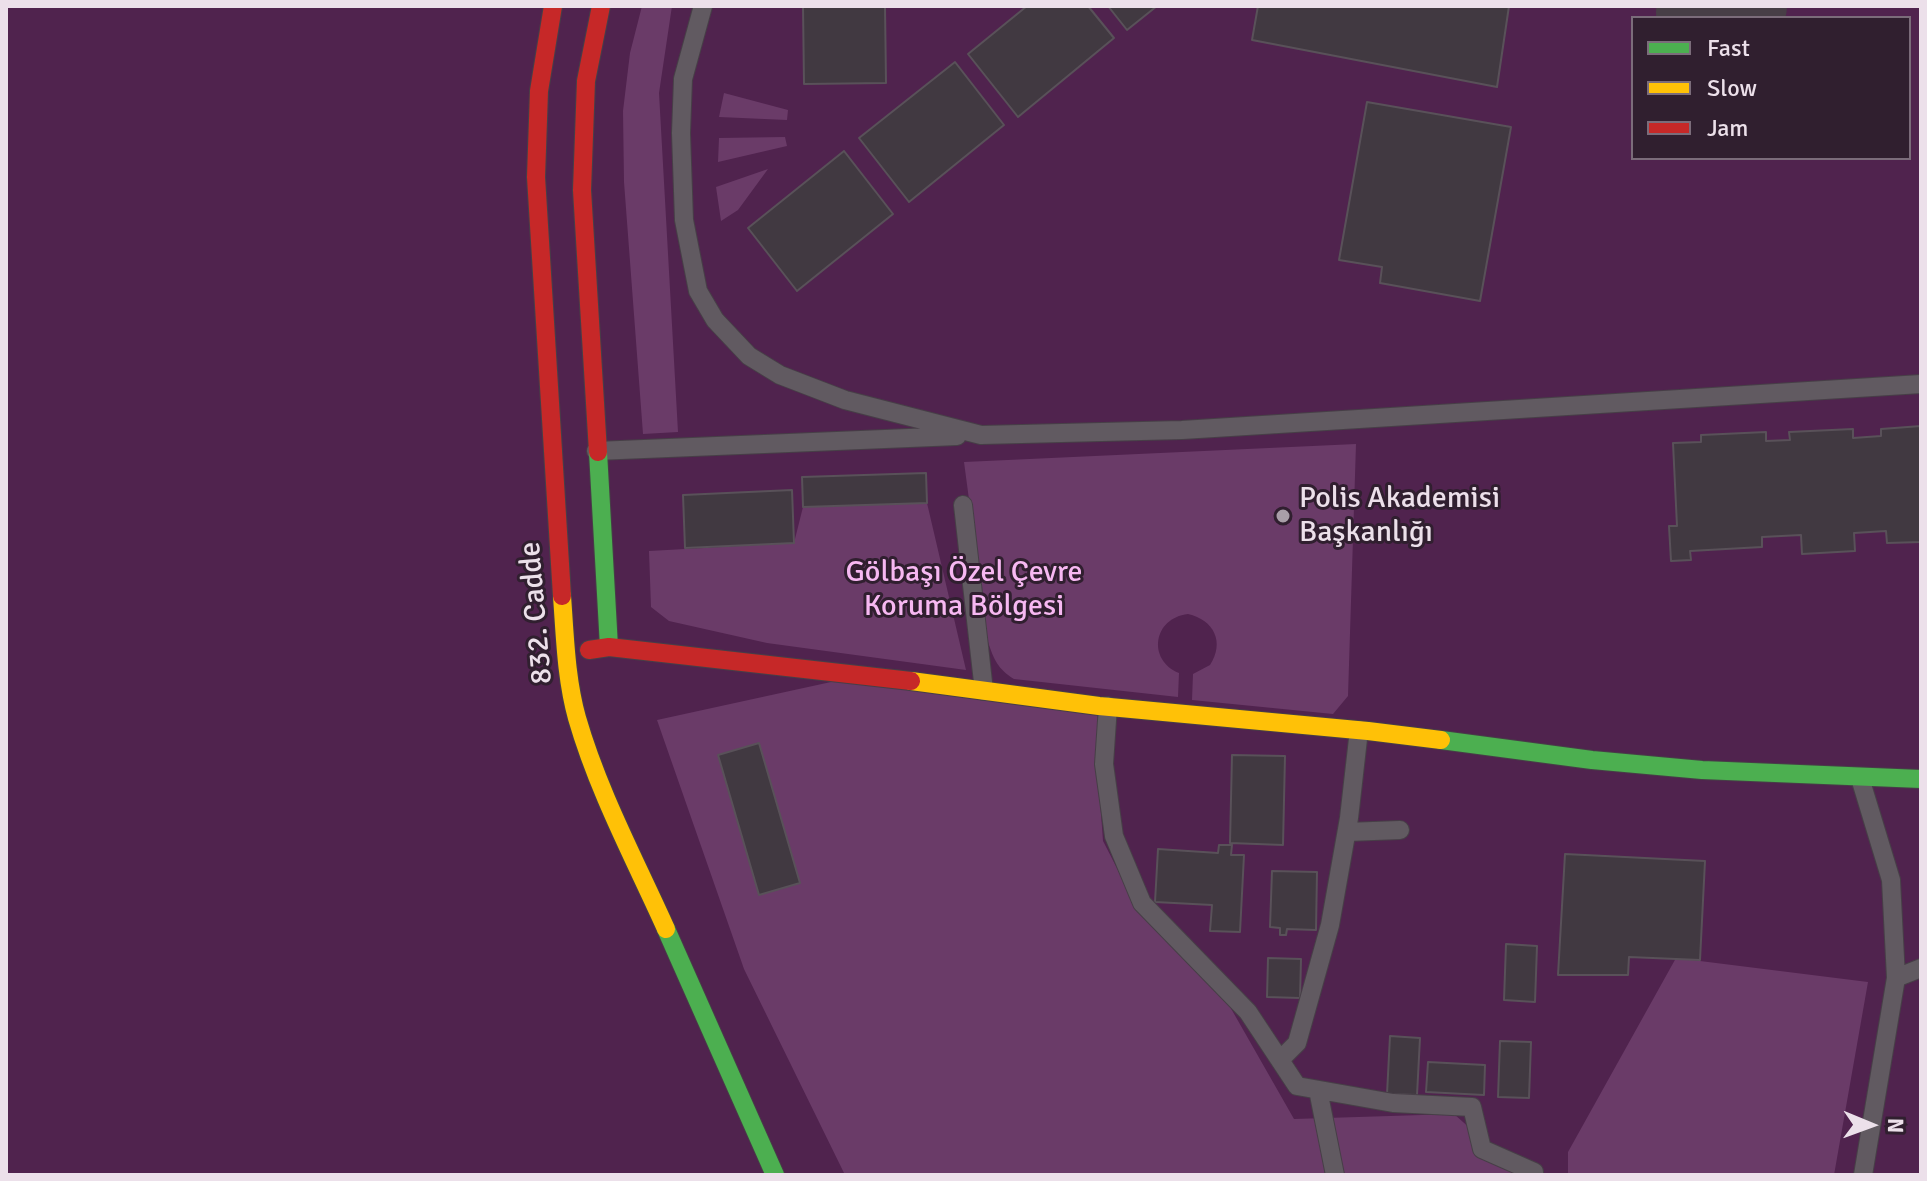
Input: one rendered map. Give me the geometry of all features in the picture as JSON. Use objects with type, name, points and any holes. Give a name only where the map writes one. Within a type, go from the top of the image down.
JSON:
[{"type":"street","name":"832. Cadde","points":[[553,6],[542,50],[535,127],[574,452],[609,647]]},
{"type":"street","name":"832. Cadde","points":[[601,6],[586,81],[566,642],[577,717],[600,780],[775,1175]]},
{"type":"street","points":[[589,650],[609,647],[1108,706],[1359,730],[1592,760],[1702,770],[1921,779]]},
{"type":"lane","points":[[703,6],[683,79],[683,196],[684,220],[698,291],[715,320],[749,356],[780,375],[845,400],[981,435]]},
{"type":"lane","points":[[574,452],[1182,430],[1921,384]]},
{"type":"lane","points":[[963,505],[984,691]]},
{"type":"lane","points":[[1108,706],[1104,764],[1114,836],[1142,903],[1248,1012],[1297,1086],[1393,1103],[1472,1107],[1482,1149],[1534,1172],[1534,1175]]},
{"type":"lane","points":[[1280,1060],[1297,1043],[1330,925],[1347,832],[1359,730]]},
{"type":"lane","points":[[1860,778],[1891,880],[1896,978],[1863,1175]]},
{"type":"lane","points":[[1347,832],[1400,830]]},
{"type":"lane","points":[[1896,978],[1921,968]]},
{"type":"lane","points":[[1318,1090],[1335,1175]]},
{"type":"green space","name":"Gölbaşı Özel Çevre Koruma Bölgesi","points":[[6,6],[1921,6],[1921,1175],[6,1175]]},
{"type":"shaded area","points":[[642,6],[672,6],[659,93],[678,432],[643,434],[624,182],[623,111],[630,53]]},
{"type":"shaded area","points":[[724,93],[788,110],[787,120],[719,117]]},
{"type":"shaded area","points":[[785,137],[787,146],[718,162],[719,138]]},
{"type":"shaded area","points":[[768,169],[738,210],[721,221],[716,187]]},
{"type":"shaded area","points":[[1356,444],[1348,696],[1333,714],[1192,700],[1193,674],[1210,665],[1217,648],[1214,633],[1205,621],[1188,614],[1167,623],[1158,640],[1162,659],[1179,673],[1178,697],[1014,679],[997,664],[988,642],[964,462]]},
{"type":"shaded area","points":[[927,503],[966,670],[767,643],[669,621],[651,607],[649,551],[794,543],[803,507]]},
{"type":"shaded area","points":[[863,675],[1099,706],[1097,758],[1103,841],[1138,909],[1229,1005],[1294,1119],[1454,1114],[1518,1171],[1518,1175],[845,1175],[744,969],[657,720]]},
{"type":"shaded area","points":[[1676,958],[1868,982],[1834,1175],[1568,1175],[1568,1152]]},
{"type":"building","points":[[803,6],[885,6],[886,83],[804,84]]},
{"type":"building","points":[[1027,6],[1088,6],[1114,38],[1018,117],[968,54]]},
{"type":"building","points":[[1108,6],[1157,6],[1127,30]]},
{"type":"building","points":[[1258,6],[1509,6],[1497,87],[1252,40]]},
{"type":"building","points":[[955,62],[1004,125],[909,202],[859,138]]},
{"type":"building","points":[[1367,102],[1511,127],[1480,301],[1380,283],[1382,267],[1339,260]]},
{"type":"building","points":[[844,151],[893,214],[797,291],[748,228]]},
{"type":"building","points":[[1921,426],[1921,542],[1887,543],[1886,531],[1854,533],[1855,551],[1802,554],[1801,535],[1762,537],[1762,547],[1690,551],[1691,560],[1671,561],[1669,526],[1677,526],[1673,443],[1701,442],[1701,435],[1766,432],[1766,441],[1790,440],[1789,432],[1853,429],[1853,438],[1881,436],[1881,429]]},
{"type":"building","points":[[926,473],[927,503],[803,507],[802,477]]},
{"type":"building","points":[[792,490],[794,543],[685,548],[683,495]]},
{"type":"building","points":[[759,743],[800,883],[759,895],[718,755]]},
{"type":"building","points":[[1232,755],[1285,756],[1283,845],[1230,843]]},
{"type":"building","points":[[1219,845],[1232,845],[1231,855],[1244,855],[1240,932],[1210,931],[1212,905],[1155,902],[1158,849],[1218,853]]},
{"type":"building","points":[[1565,854],[1705,861],[1700,960],[1629,957],[1628,975],[1558,975]]},
{"type":"building","points":[[1272,871],[1317,872],[1316,930],[1287,929],[1286,935],[1280,935],[1280,928],[1270,927]]},
{"type":"building","points":[[1506,944],[1537,946],[1535,1002],[1504,1000]]},
{"type":"building","points":[[1268,958],[1301,959],[1300,998],[1267,997]]},
{"type":"building","points":[[1390,1036],[1420,1038],[1417,1095],[1387,1094]]},
{"type":"building","points":[[1500,1041],[1531,1042],[1529,1098],[1498,1097]]},
{"type":"building","points":[[1428,1062],[1485,1065],[1484,1095],[1426,1092]]},
{"type":"taxiway","points":[[1699,12],[1744,6]]},
{"type":"traffic: fast","points":[[598,452],[609,647]]},
{"type":"traffic: fast","points":[[1441,740],[1592,760],[1702,770],[1921,779]]},
{"type":"traffic: fast","points":[[666,929],[775,1175]]},
{"type":"traffic: slow","points":[[562,596],[568,673],[577,718],[606,799],[666,929]]},
{"type":"traffic: slow","points":[[911,681],[1099,706],[1441,740]]},
{"type":"traffic: jam","points":[[553,6],[539,91],[536,177],[562,596]]},
{"type":"traffic: jam","points":[[598,452],[582,190],[586,81],[601,6]]},
{"type":"traffic: jam","points":[[589,650],[609,647],[911,681]]},
{"type":"place","name":"Polis Akademisi Başkanlığı","points":[[1283,516]]}]
